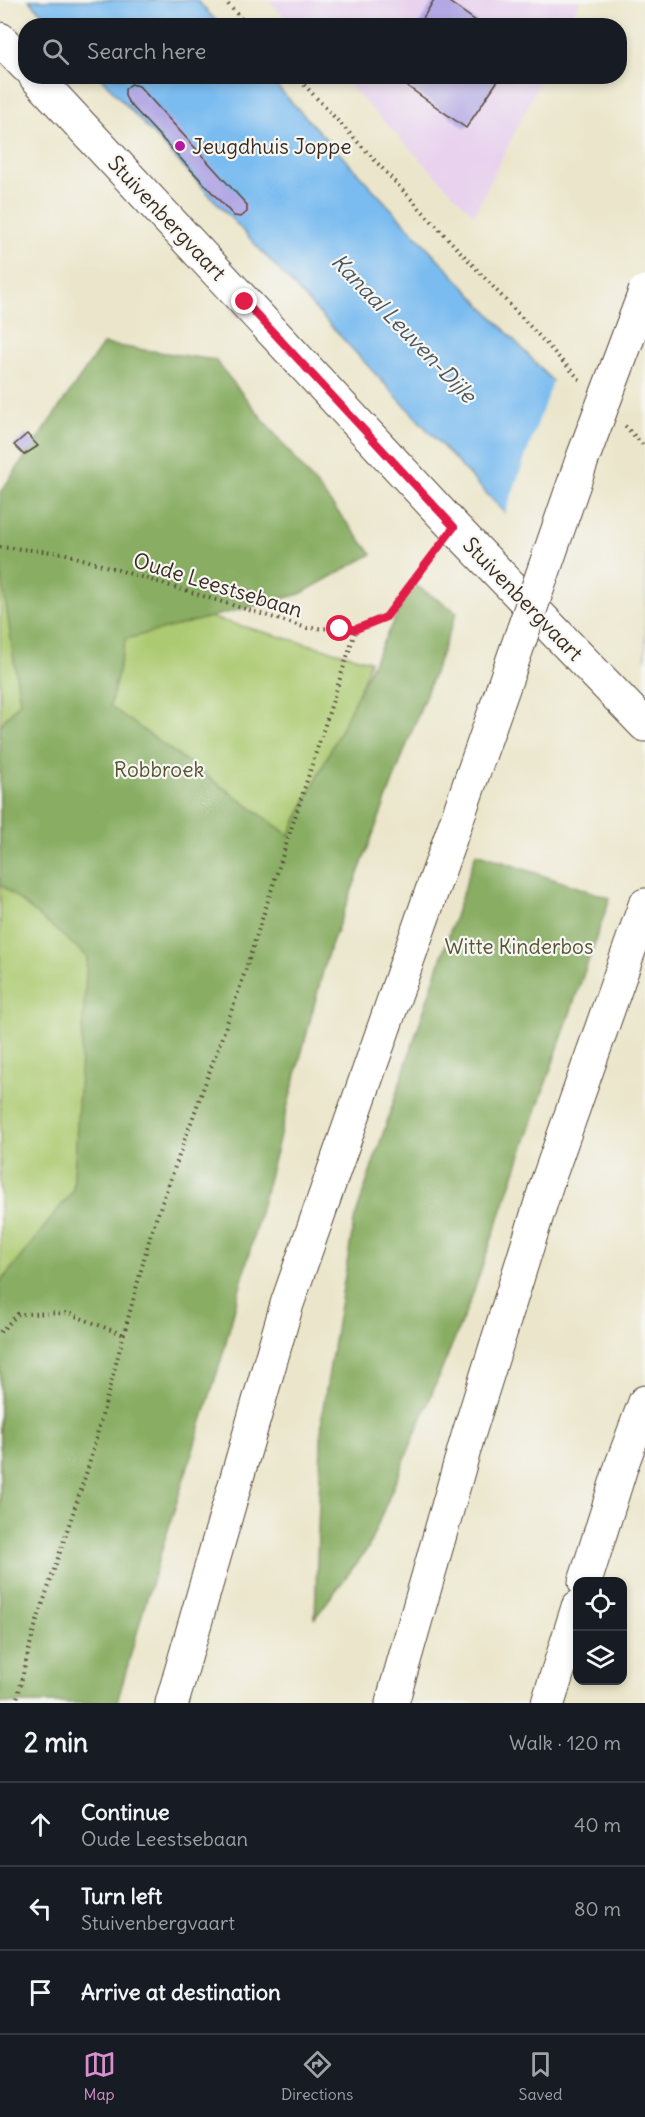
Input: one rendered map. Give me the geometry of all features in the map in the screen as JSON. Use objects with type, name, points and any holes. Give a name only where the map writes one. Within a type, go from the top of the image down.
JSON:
[{"type":"main road","points":[[0,39],[18,58]]},
{"type":"main road","name":"Stuivenbergvaart","points":[[42,84],[454,527],[645,725]]},
{"type":"main road","points":[[172,1703],[287,1304],[582,460],[645,292]]},
{"type":"main road","points":[[392,1703],[468,1436],[547,1183],[645,905]]},
{"type":"main road","points":[[586,1577],[622,1464],[645,1402]]},
{"type":"main road","points":[[548,1703],[573,1623]]},
{"type":"path","points":[[224,0],[241,18]]},
{"type":"path","points":[[303,84],[587,387]]},
{"type":"path","points":[[620,421],[645,447]]},
{"type":"path","name":"Oude Leestsebaan","points":[[0,547],[63,553],[308,628],[356,629],[386,617],[454,527]]},
{"type":"path","points":[[16,1703],[33,1633],[88,1468],[151,1233],[239,990],[356,629]]},
{"type":"path","points":[[0,1332],[18,1314],[68,1313],[124,1335]]},
{"type":"shaded area","points":[[268,0],[580,0],[571,18],[285,18]]},
{"type":"shaded area","points":[[348,84],[539,84],[474,215]]},
{"type":"green space","points":[[103,344],[215,360],[372,554],[300,594],[126,639],[110,706],[289,835],[412,583],[457,612],[327,956],[222,1357],[148,1594],[117,1703],[0,1703],[0,1283],[73,1191],[87,956],[0,884],[0,725],[20,702],[0,564],[0,493]]},
{"type":"green space","name":"Robbroek","points":[[0,577],[39,579],[124,594],[370,661],[0,1703]]},
{"type":"green space","name":"Witte Kinderbos","points":[[476,853],[610,898],[471,1299],[368,1548],[315,1618],[322,1414],[354,1221]]},
{"type":"water","points":[[29,0],[197,0],[214,18],[46,18]]},
{"type":"water","name":"Kanaal Leuven-Dijle","points":[[106,84],[275,84],[645,480],[645,658],[485,492]]},
{"type":"pier","points":[[554,378],[645,476],[645,661],[504,516]]},
{"type":"building","points":[[434,0],[446,0],[472,18],[423,18]]},
{"type":"building","points":[[131,84],[139,86],[247,205],[247,212],[241,217],[234,216],[129,103],[125,96],[125,89]]},
{"type":"building","points":[[404,84],[496,84],[466,128]]},
{"type":"building","points":[[27,434],[38,446],[24,455],[14,445]]},
{"type":"place","name":"Jeugdhuis Joppe","points":[[180,146]]},
{"type":"route","points":[[245,302],[454,527],[386,617],[356,629],[340,629]]}]
